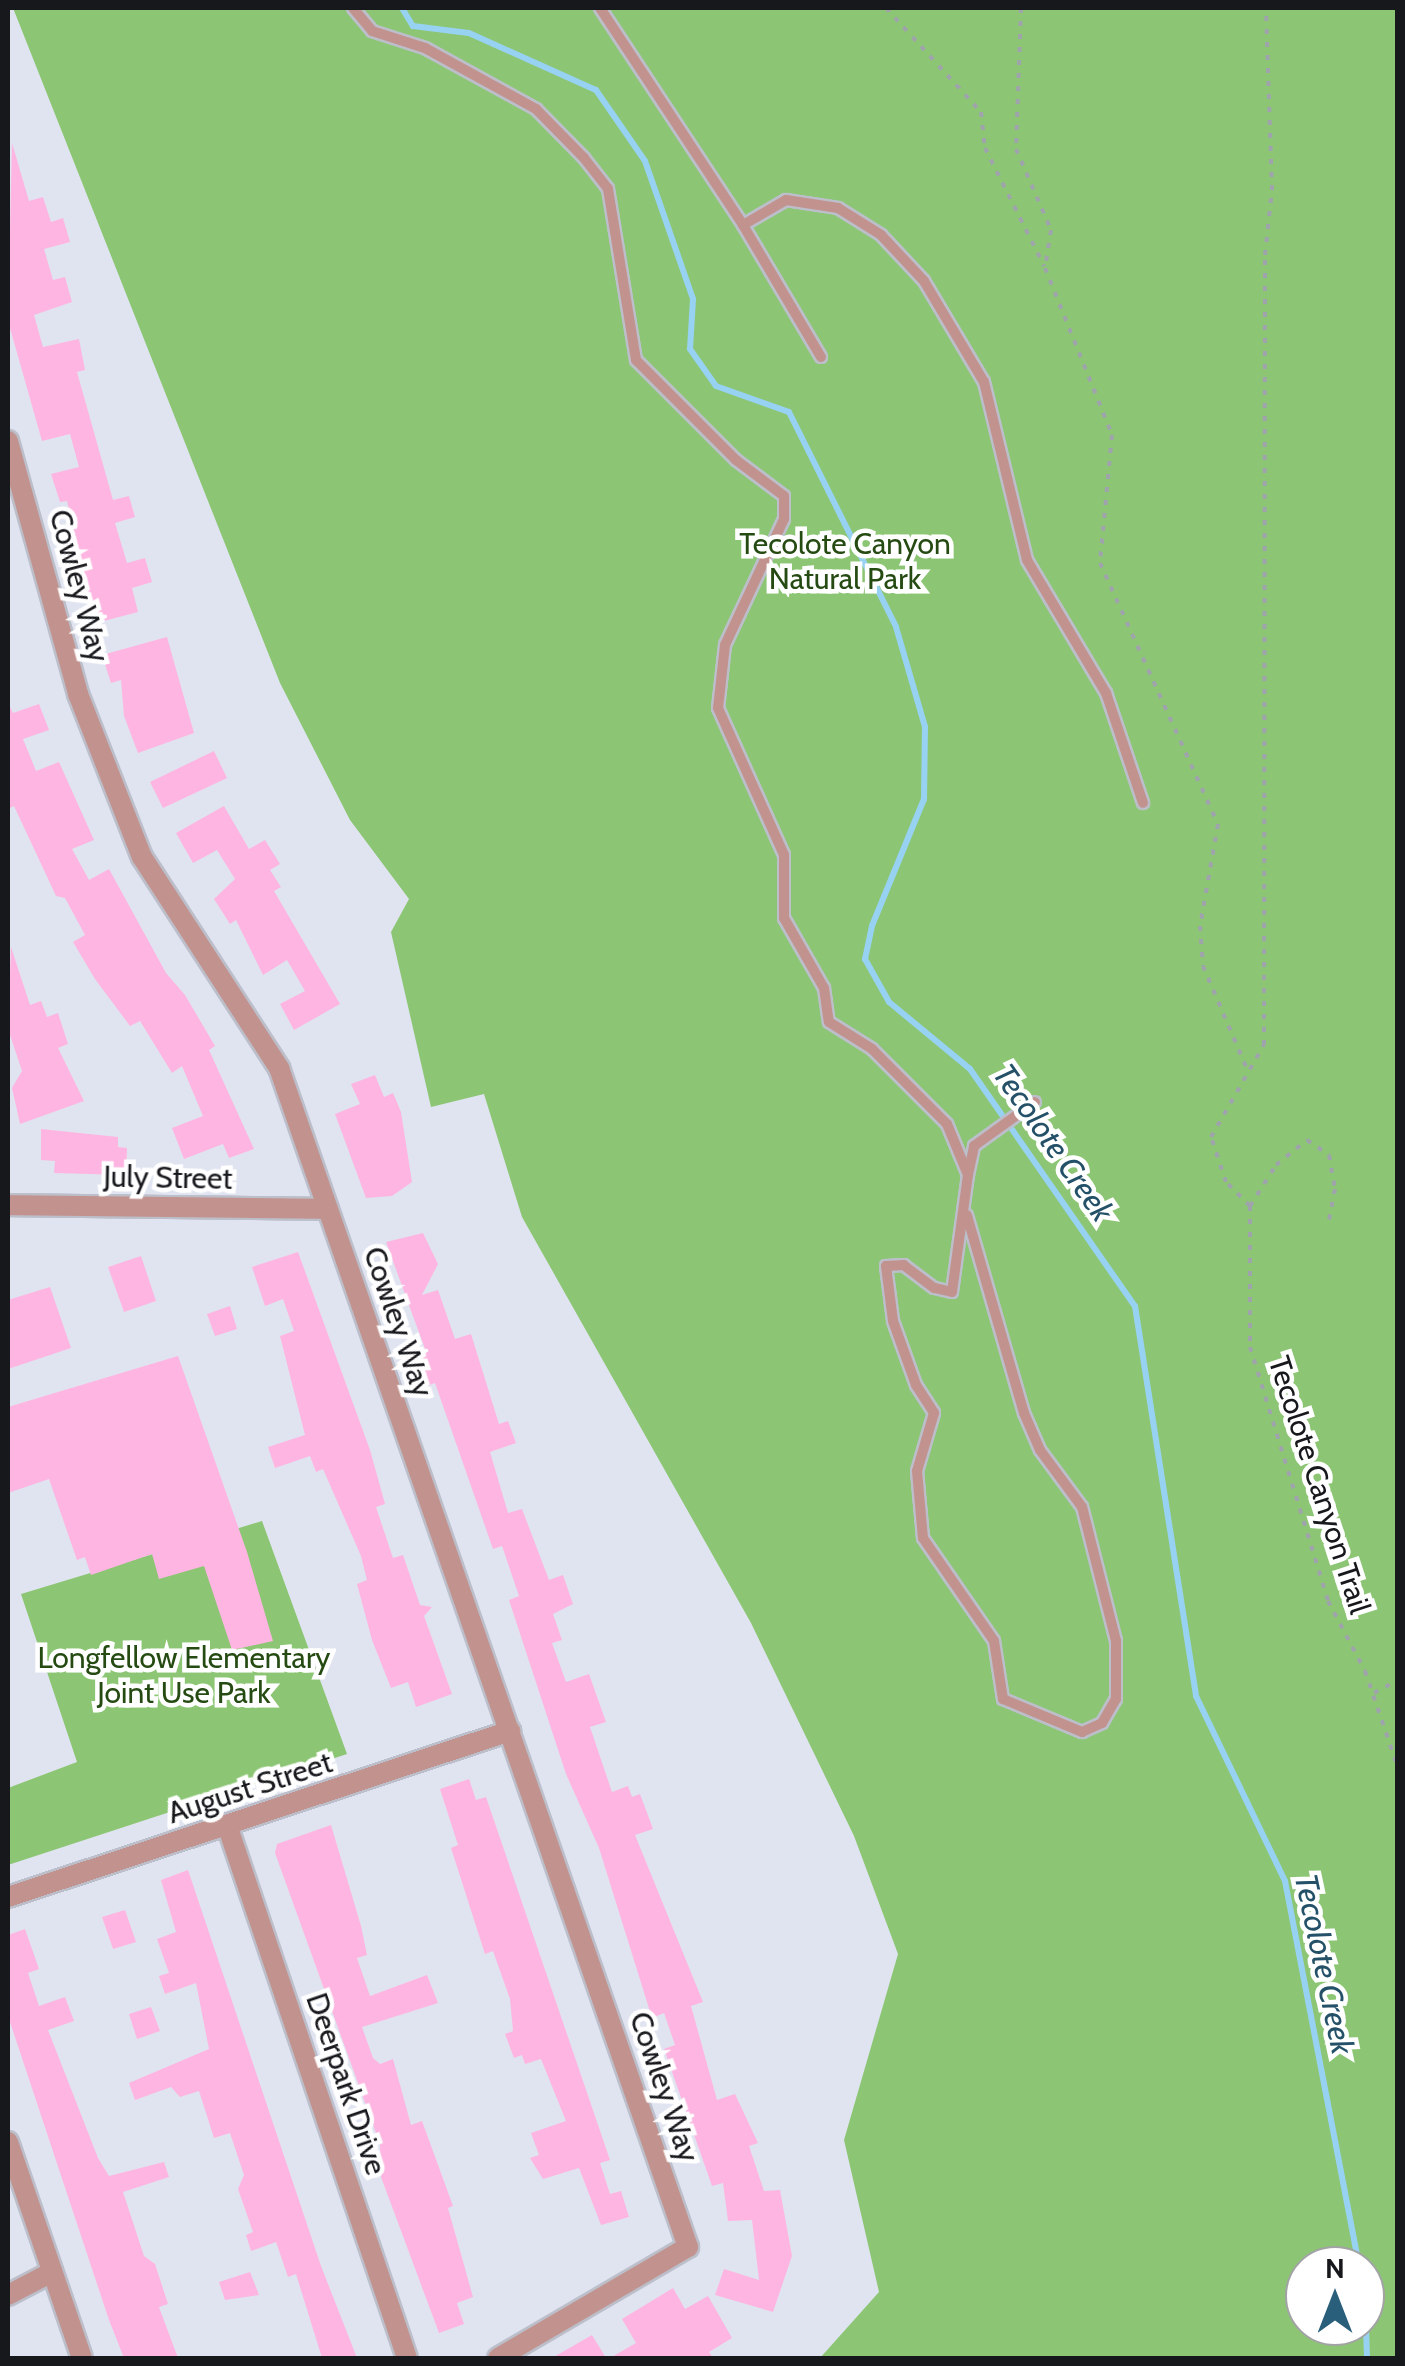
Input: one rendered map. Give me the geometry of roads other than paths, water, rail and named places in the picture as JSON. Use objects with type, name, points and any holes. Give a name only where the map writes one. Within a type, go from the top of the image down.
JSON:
[{"type":"street","name":"Cowley Way","points":[[8,441],[78,694],[142,857],[279,1068],[688,2247],[498,2358]]},
{"type":"street","name":"July Street","points":[[8,1205],[328,1209]]},
{"type":"street","name":"August Street","points":[[8,1897],[228,1828],[510,1731]]},
{"type":"street","name":"Deerpark Drive","points":[[228,1828],[407,2358]]},
{"type":"street","points":[[8,2142],[82,2358]]},
{"type":"street","points":[[8,2295],[52,2272]]},
{"type":"lane","points":[[353,8],[372,31],[425,48],[536,110],[584,158],[608,189],[636,360],[736,460],[784,496],[784,518],[725,645],[718,708],[784,855],[784,918],[824,988],[829,1022],[872,1049],[947,1124],[968,1176]]},
{"type":"lane","points":[[600,8],[743,224],[822,357]]},
{"type":"lane","points":[[743,224],[786,200],[838,208],[880,235],[924,281],[984,382],[1026,560],[1106,693],[1142,803]]},
{"type":"lane","points":[[967,1215],[1024,1413],[1040,1450],[1082,1507],[1116,1641],[1116,1699],[1102,1723],[1082,1732],[1003,1699],[994,1641],[923,1538],[917,1470],[934,1412],[916,1385],[893,1321],[886,1266],[904,1265],[934,1288],[952,1292],[967,1215],[974,1146],[1035,1102]]},
{"type":"waterway","name":"Tecolote Creek","points":[[402,8],[413,26],[469,33],[596,90],[645,161],[693,299],[690,349],[716,386],[789,412],[896,627],[925,727],[924,799],[872,926],[865,959],[889,1002],[970,1069],[1135,1306],[1196,1696],[1285,1881],[1355,2246]]},
{"type":"waterway","name":"Tecolote Creek","points":[[1367,2346],[1367,2358]]},
{"type":"park label","name":"Tecolote Canyon Natural Park","points":[[845,561]]},
{"type":"park label","name":"Longfellow Elementary Joint Use Park","points":[[184,1675]]}]
